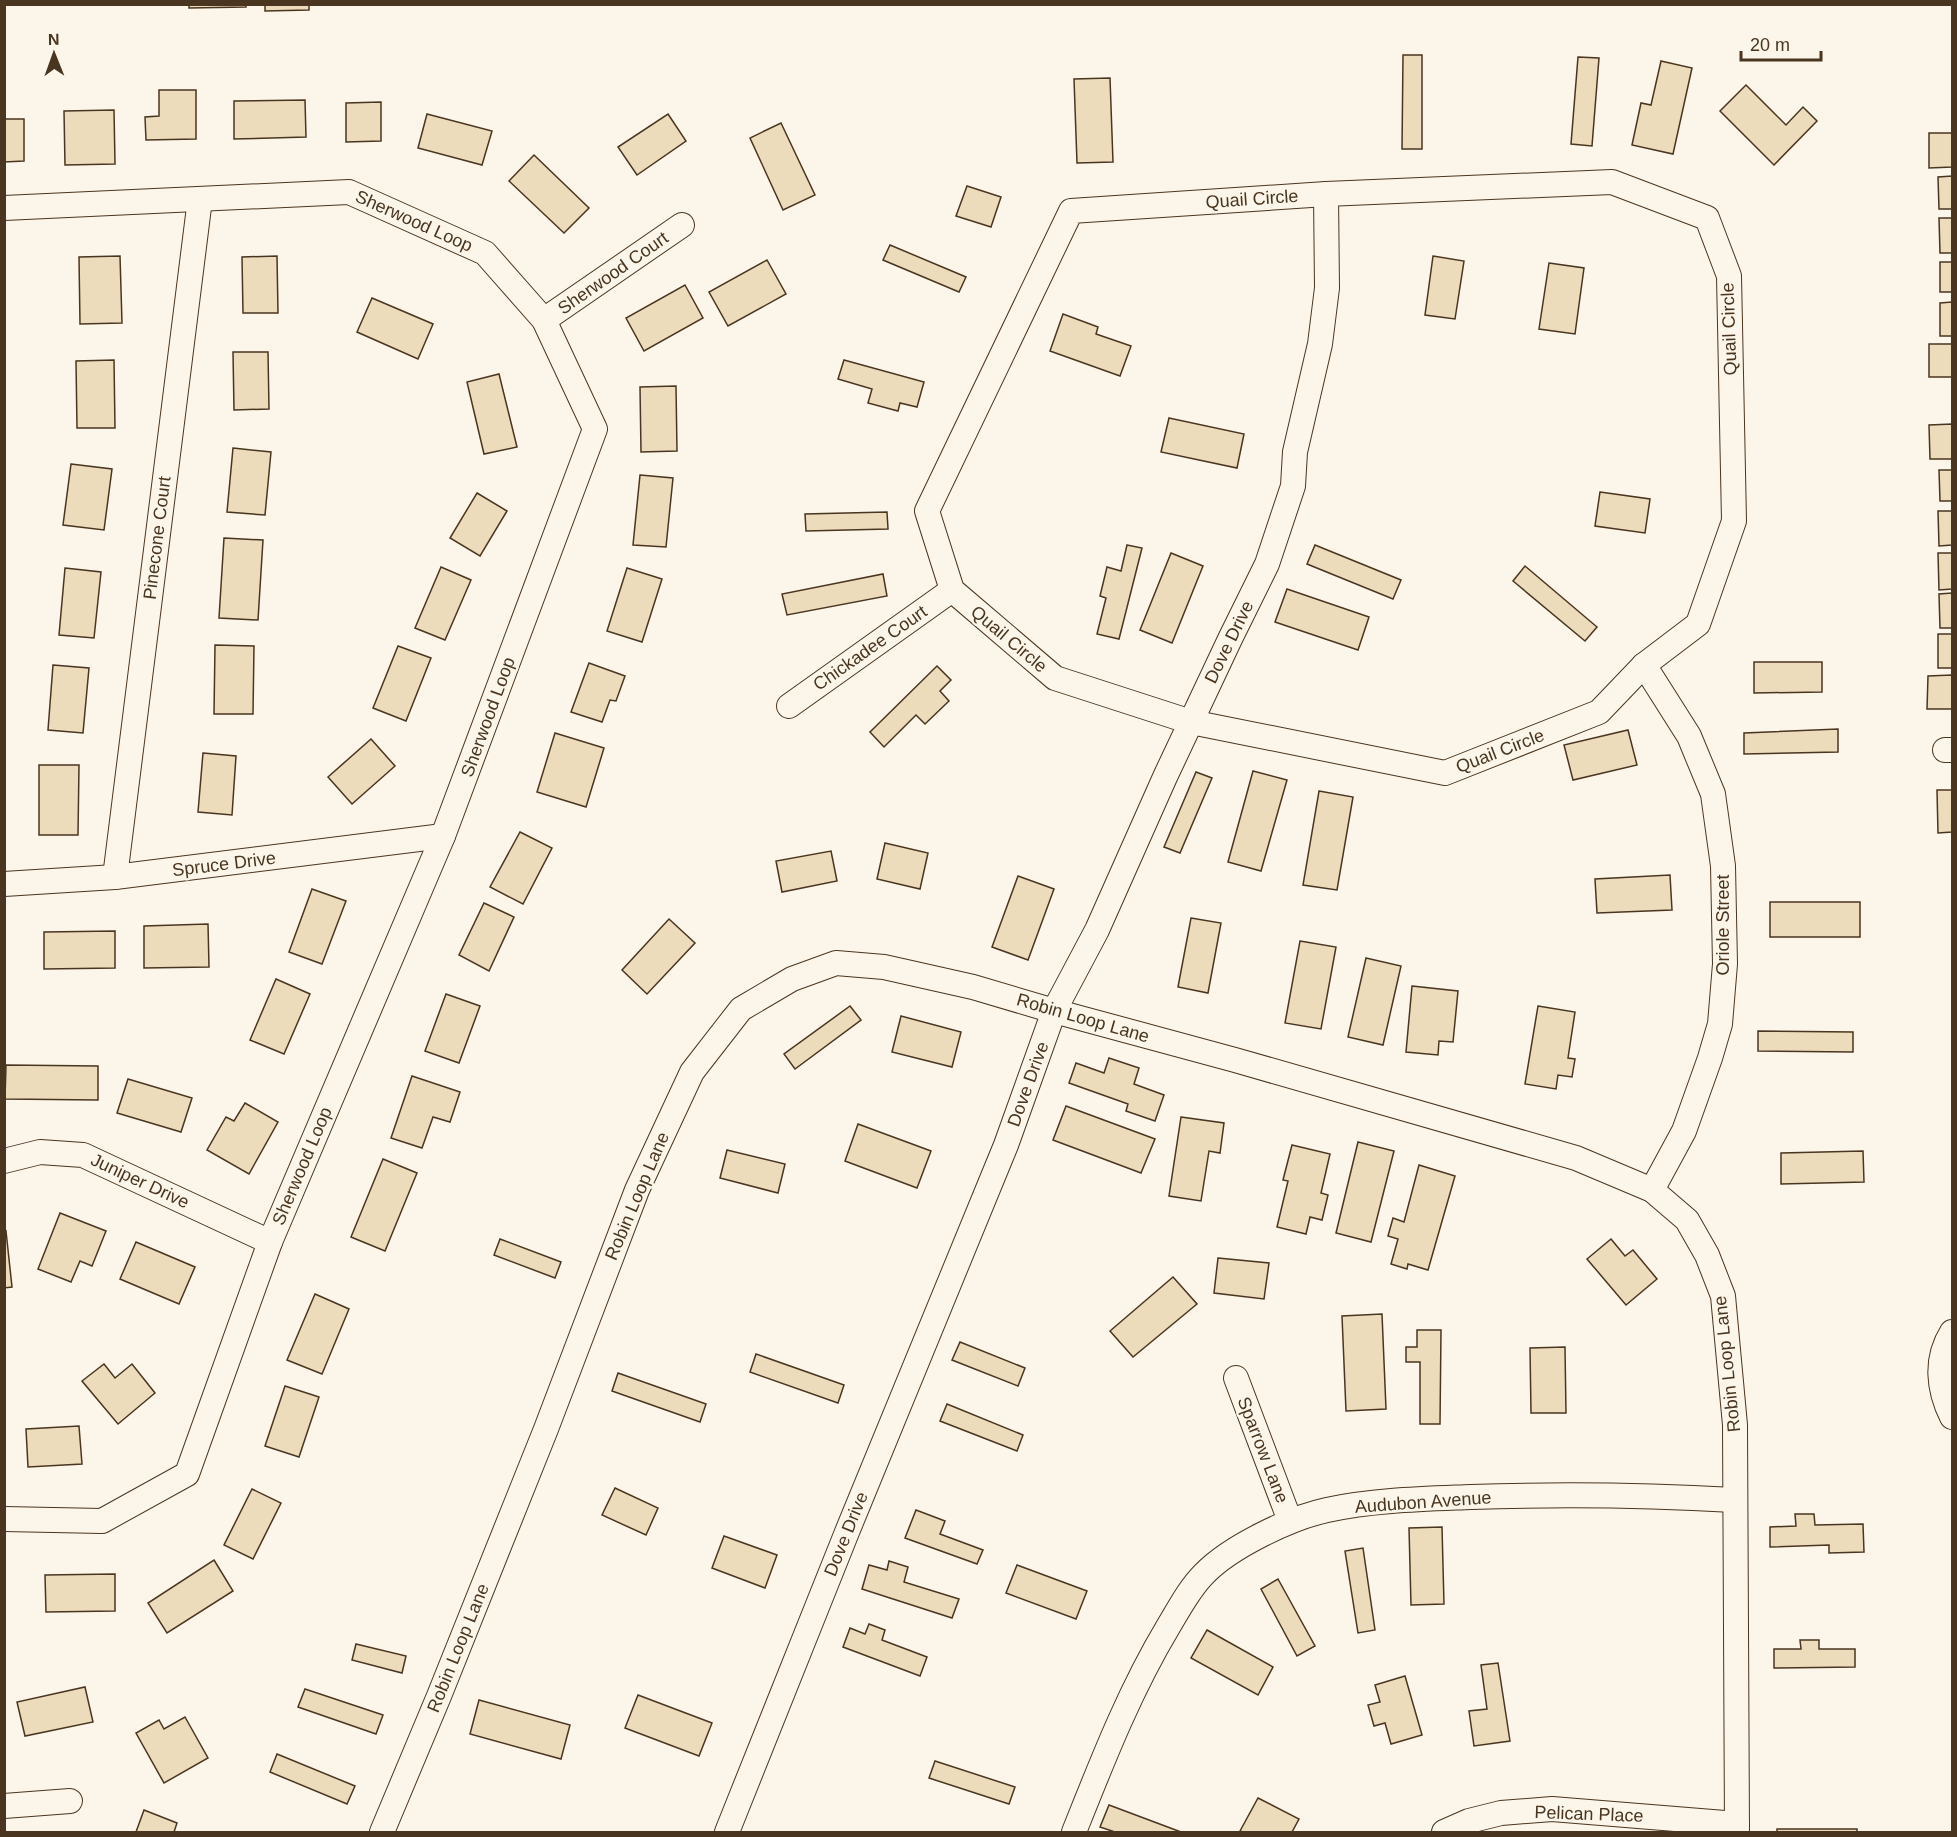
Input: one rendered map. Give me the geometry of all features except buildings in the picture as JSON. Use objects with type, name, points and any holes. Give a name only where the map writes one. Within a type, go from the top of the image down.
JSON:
[{"type":"street","name":"Quail Circle","points":[[1612,182],[1707,218],[1729,276],[1734,521],[1698,624],[1644,665],[1599,712],[1445,772],[1191,722],[1055,678],[952,590],[927,512],[1071,211],[1326,194],[1612,182]]},
{"type":"street","name":"Sherwood Loop","points":[[4,208],[349,192],[485,253],[543,320],[595,429],[443,836],[270,1242],[187,1474],[102,1521],[4,1519]]},
{"type":"street","name":"Dove Drive","points":[[727,1833],[842,1543],[1006,1145],[1054,1011],[1097,930],[1191,722],[1267,564],[1293,486],[1295,452],[1320,344],[1327,288],[1326,194]]},
{"type":"street","name":"Pinecone Court","points":[[115,877],[200,199]]},
{"type":"street","name":"Sherwood Court","points":[[543,320],[682,225]]},
{"type":"street","name":"Chickadee Court","points":[[789,706],[952,590]]},
{"type":"street","name":"Oriole Street","points":[[1644,665],[1689,736],[1713,794],[1723,866],[1725,964],[1720,1024],[1710,1058],[1684,1131],[1652,1190]]},
{"type":"street","name":"Spruce Drive","points":[[4,884],[115,877],[443,836]]},
{"type":"street","name":"Robin Loop Lane","points":[[382,1833],[541,1440],[637,1190],[692,1072],[741,1009],[792,979],[836,963],[884,967],[962,984],[1576,1158],[1652,1190],[1687,1220],[1707,1255],[1723,1296],[1735,1425],[1737,1828]]},
{"type":"street","name":"Juniper Drive","points":[[4,1161],[40,1152],[83,1155],[270,1242]]},
{"type":"street","points":[[1953,1332],[1943,1351],[1941,1367],[1942,1394],[1953,1417]]},
{"type":"street","name":"Sparrow Lane","points":[[1236,1378],[1290,1521]]},
{"type":"street","name":"Audubon Avenue","points":[[1074,1833],[1111,1739],[1140,1678],[1158,1643],[1202,1575],[1223,1557],[1290,1521],[1327,1510],[1400,1499],[1510,1496],[1679,1497],[1734,1500]]},
{"type":"street","points":[[4,1806],[70,1801]]},
{"type":"street","name":"Pelican Place","points":[[1444,1833],[1469,1821],[1501,1813],[1552,1809],[1737,1828]]}]
